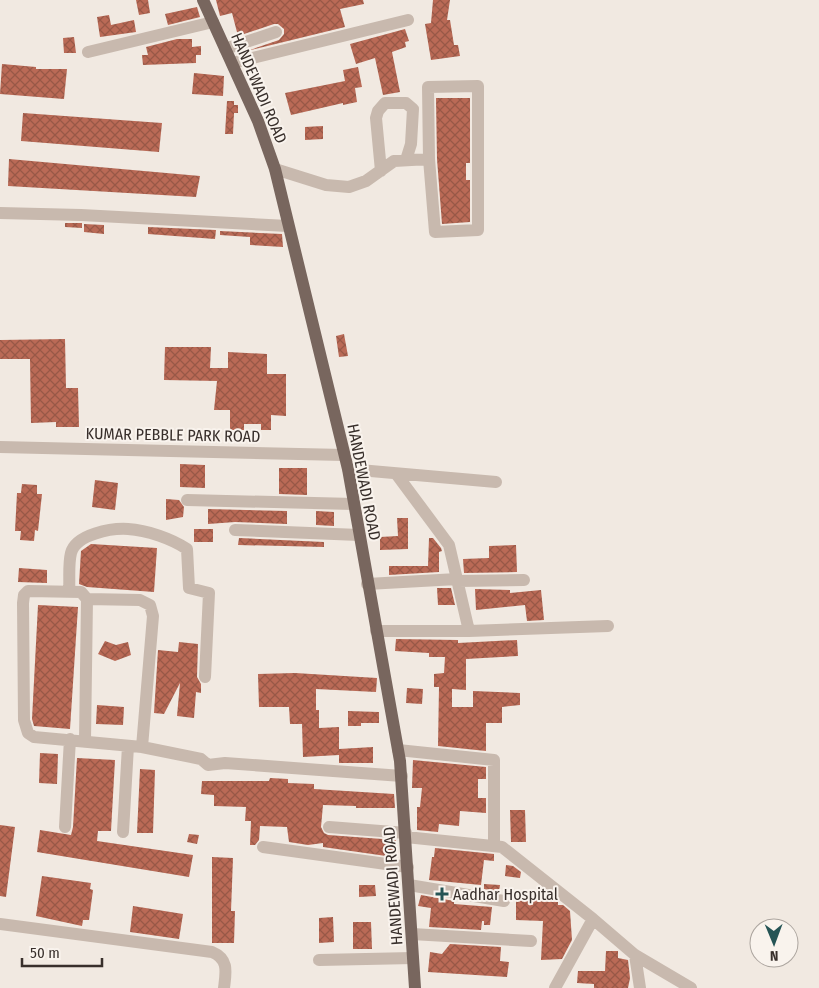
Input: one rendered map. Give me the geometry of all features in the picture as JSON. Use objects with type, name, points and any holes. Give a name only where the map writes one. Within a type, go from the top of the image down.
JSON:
[{"type":"main road","name":"HANDEWADI ROAD","points":[[203,0],[258,121],[275,169],[348,469],[402,776],[415,988]]},
{"type":"street","points":[[232,63],[408,20]]},
{"type":"street","points":[[88,52],[214,22]]},
{"type":"street","points":[[225,48],[276,32]]},
{"type":"street","points":[[478,86],[478,230],[435,232],[429,159],[428,88],[478,86]]},
{"type":"street","points":[[381,171],[376,118],[378,111],[385,103],[406,103],[413,109],[411,144],[406,160]]},
{"type":"street","points":[[275,169],[326,185],[349,187],[366,181],[394,162],[429,159]]},
{"type":"street","points":[[0,213],[81,215],[288,226]]},
{"type":"street","name":"KUMAR PEBBLE PARK ROAD","points":[[0,447],[344,455]]},
{"type":"street","points":[[348,469],[397,475],[496,482]]},
{"type":"street","points":[[397,475],[449,545],[469,631]]},
{"type":"street","points":[[187,500],[354,504]]},
{"type":"street","points":[[69,592],[71,552],[84,538],[128,529],[178,544],[187,549],[189,588],[209,593],[205,678]]},
{"type":"street","points":[[235,530],[359,535]]},
{"type":"street","points":[[367,584],[458,580],[524,580]]},
{"type":"street","points":[[142,747],[153,616],[150,605],[140,600],[88,599],[81,592],[28,591],[24,594],[25,727],[34,737],[85,740],[142,747],[201,759],[208,765],[224,763],[402,776]]},
{"type":"street","points":[[85,740],[88,599]]},
{"type":"street","points":[[376,631],[469,631],[608,626]]},
{"type":"street","points":[[65,826],[70,740]]},
{"type":"street","points":[[122,832],[128,746]]},
{"type":"street","points":[[398,750],[494,760],[494,846]]},
{"type":"street","points":[[329,826],[502,847],[635,954],[690,988]]},
{"type":"street","points":[[262,847],[408,867]]},
{"type":"street","points":[[409,885],[504,901]]},
{"type":"street","points":[[555,988],[593,919]]},
{"type":"street","points":[[0,924],[212,952],[221,955],[225,962],[224,988]]},
{"type":"street","points":[[412,934],[531,941]]},
{"type":"street","points":[[635,954],[640,988]]},
{"type":"street","points":[[319,960],[414,958]]},
{"type":"building","points":[[136,0],[148,0],[150,13],[139,15]]},
{"type":"building","points":[[216,0],[363,0],[364,4],[340,9],[345,27],[247,51],[279,40],[284,34],[284,29],[278,24],[274,24],[238,36],[232,13],[220,16]]},
{"type":"building","points":[[433,0],[450,0],[447,20],[450,20],[454,45],[458,45],[460,56],[431,60],[425,24],[431,23]]},
{"type":"building","points":[[197,7],[200,17],[168,25],[165,14]]},
{"type":"building","points":[[109,15],[111,25],[134,20],[136,32],[100,37],[97,17]]},
{"type":"building","points":[[405,29],[409,41],[405,42],[406,47],[392,52],[400,92],[383,95],[375,58],[356,64],[350,44]]},
{"type":"building","points":[[74,37],[76,53],[64,53],[63,38]]},
{"type":"building","points":[[177,39],[192,39],[192,47],[201,46],[201,55],[196,55],[196,63],[143,65],[142,55],[148,55],[146,47]]},
{"type":"building","points":[[2,64],[36,67],[36,69],[67,69],[64,99],[0,94]]},
{"type":"building","points":[[358,67],[362,87],[355,88],[357,102],[343,105],[343,103],[291,115],[285,93],[345,81],[343,70]]},
{"type":"building","points":[[194,73],[224,76],[223,96],[192,94]]},
{"type":"building","points":[[436,98],[470,98],[470,163],[466,163],[466,180],[470,180],[470,222],[442,224],[437,159]]},
{"type":"building","points":[[227,101],[234,101],[234,105],[238,105],[238,113],[234,113],[233,134],[225,134]]},
{"type":"building","points":[[23,113],[162,123],[159,152],[21,141]]},
{"type":"building","points":[[323,126],[323,139],[305,140],[305,127]]},
{"type":"building","points":[[9,159],[200,176],[196,197],[8,186]]},
{"type":"building","points":[[65,223],[82,223],[82,228],[65,227]]},
{"type":"building","points":[[84,224],[104,225],[104,234],[84,232]]},
{"type":"building","points":[[148,227],[216,230],[215,239],[148,234]]},
{"type":"building","points":[[220,231],[282,234],[283,247],[250,245],[250,237],[220,235]]},
{"type":"building","points":[[344,334],[348,356],[339,357],[336,336]]},
{"type":"building","points":[[65,339],[66,388],[78,388],[79,427],[56,427],[56,422],[31,423],[30,359],[0,359],[0,340]]},
{"type":"building","points":[[165,347],[211,347],[210,368],[228,368],[228,352],[267,354],[267,374],[286,374],[286,416],[271,415],[271,430],[261,430],[261,424],[244,424],[244,430],[230,430],[230,410],[214,410],[217,381],[164,380]]},
{"type":"building","points":[[180,464],[205,465],[205,488],[180,487]]},
{"type":"building","points":[[279,468],[307,468],[307,495],[279,494]]},
{"type":"building","points":[[95,480],[118,483],[115,510],[92,507]]},
{"type":"building","points":[[22,484],[37,485],[37,494],[42,494],[38,531],[35,530],[34,541],[20,540],[21,531],[15,531],[17,493],[21,493]]},
{"type":"building","points":[[166,499],[179,500],[184,507],[183,517],[166,520]]},
{"type":"building","points":[[208,509],[287,511],[287,524],[235,522],[208,524]]},
{"type":"building","points":[[316,511],[334,512],[334,526],[316,525]]},
{"type":"building","points":[[397,518],[408,518],[408,549],[380,550],[380,537],[398,536]]},
{"type":"building","points":[[194,529],[213,529],[213,542],[194,542]]},
{"type":"building","points":[[239,538],[324,542],[324,547],[238,545]]},
{"type":"building","points":[[429,538],[433,538],[442,551],[439,552],[439,572],[389,575],[389,566],[428,566]]},
{"type":"building","points":[[91,544],[157,548],[154,592],[87,587],[79,584],[81,551]]},
{"type":"building","points":[[516,545],[517,572],[464,573],[463,559],[489,558],[489,546]]},
{"type":"building","points":[[19,568],[47,570],[47,583],[18,582]]},
{"type":"building","points":[[437,588],[451,588],[455,605],[438,605]]},
{"type":"building","points":[[475,589],[510,590],[510,593],[541,590],[544,620],[527,621],[525,605],[476,610]]},
{"type":"building","points":[[38,605],[78,607],[70,729],[34,726],[32,719]]},
{"type":"building","points":[[396,639],[458,640],[458,643],[517,640],[518,656],[466,659],[466,690],[452,689],[452,707],[473,707],[473,691],[520,693],[520,705],[502,707],[502,723],[486,723],[486,751],[438,746],[439,687],[434,687],[434,674],[444,673],[445,657],[429,657],[429,653],[395,651]]},
{"type":"building","points":[[105,641],[116,645],[128,642],[131,655],[115,661],[98,654]]},
{"type":"building","points":[[179,642],[198,644],[197,677],[201,684],[201,693],[196,692],[194,718],[177,716],[180,683],[164,714],[154,713],[158,650],[178,652]]},
{"type":"building","points":[[295,673],[377,678],[376,692],[316,689],[316,710],[319,710],[319,728],[339,727],[339,749],[373,747],[373,763],[339,763],[339,755],[303,757],[302,724],[290,724],[289,707],[259,707],[258,674]]},
{"type":"building","points":[[407,688],[423,689],[422,704],[406,703]]},
{"type":"building","points":[[97,705],[124,707],[123,725],[96,724]]},
{"type":"building","points":[[348,711],[379,712],[379,723],[361,723],[361,726],[348,726]]},
{"type":"building","points":[[40,753],[58,754],[57,784],[39,783]]},
{"type":"building","points":[[77,758],[115,760],[111,831],[98,831],[97,841],[193,855],[189,877],[37,852],[40,830],[71,835]]},
{"type":"building","points":[[413,760],[486,767],[486,779],[478,779],[478,798],[486,798],[486,813],[460,811],[459,826],[439,824],[438,832],[417,830],[417,807],[420,807],[422,788],[412,788]]},
{"type":"building","points":[[140,769],[155,770],[153,833],[137,833]]},
{"type":"building","points":[[270,778],[288,779],[288,783],[314,784],[314,789],[394,794],[395,808],[356,808],[356,806],[323,805],[321,827],[324,833],[328,835],[396,840],[393,857],[323,847],[323,843],[308,845],[289,842],[287,827],[260,826],[259,840],[255,845],[250,845],[251,821],[245,821],[246,807],[214,806],[214,795],[201,794],[202,781],[269,781]]},
{"type":"building","points":[[510,810],[525,810],[526,842],[511,842]]},
{"type":"building","points":[[0,825],[15,827],[6,897],[0,896]]},
{"type":"building","points":[[189,834],[199,835],[197,844],[187,842]]},
{"type":"building","points":[[435,848],[494,854],[494,861],[484,860],[481,885],[429,880]]},
{"type":"building","points":[[212,857],[233,858],[231,911],[235,911],[234,943],[212,943]]},
{"type":"building","points":[[506,865],[513,866],[521,872],[520,878],[505,876]]},
{"type":"building","points":[[42,876],[91,883],[90,889],[93,890],[89,920],[83,920],[82,926],[36,916]]},
{"type":"building","points":[[484,884],[500,885],[499,892],[484,889]]},
{"type":"building","points":[[359,885],[375,885],[376,896],[359,897]]},
{"type":"building","points":[[516,891],[538,891],[538,901],[558,902],[558,905],[563,905],[570,911],[572,940],[562,959],[541,960],[543,921],[516,920]]},
{"type":"building","points":[[421,895],[454,901],[454,904],[492,907],[490,925],[484,925],[484,921],[482,921],[481,930],[429,927],[431,908],[418,906]]},
{"type":"building","points":[[133,906],[183,914],[179,939],[130,932]]},
{"type":"building","points":[[333,917],[334,942],[319,943],[319,918]]},
{"type":"building","points":[[353,922],[371,922],[372,949],[353,949]]},
{"type":"building","points":[[450,944],[501,947],[500,961],[509,962],[507,977],[428,972],[430,952],[442,954]]},
{"type":"building","points":[[606,951],[618,951],[618,958],[628,960],[630,978],[628,988],[594,988],[594,984],[577,983],[578,971],[605,971]]},
{"type":"place","name":"Aadhar Hospital","points":[[442,894]]}]
